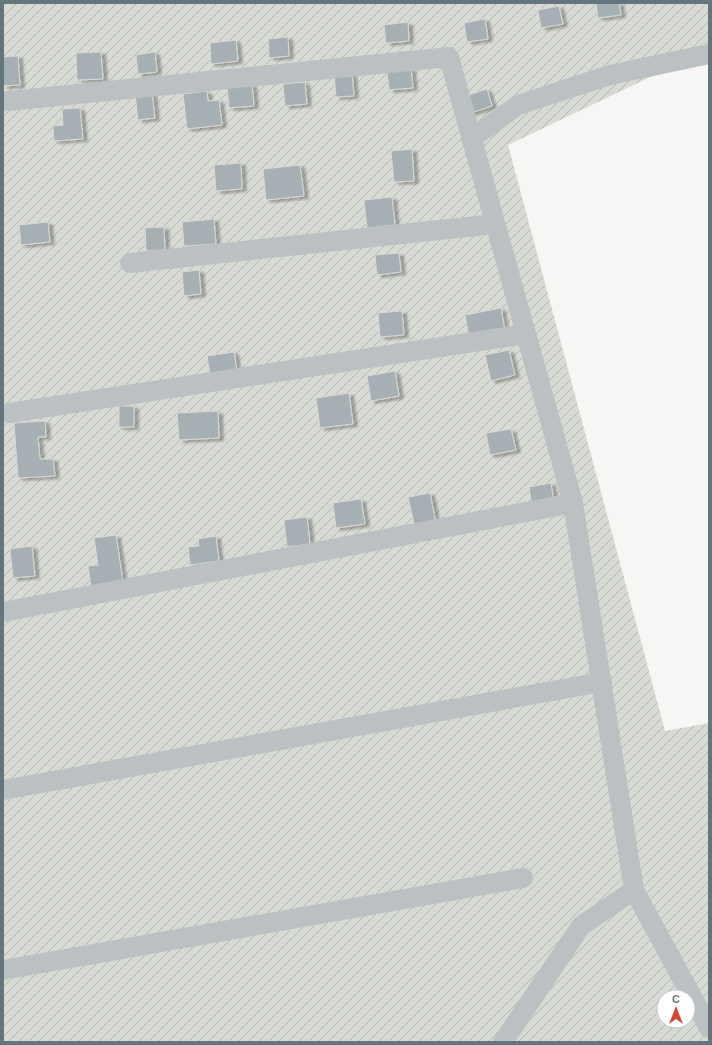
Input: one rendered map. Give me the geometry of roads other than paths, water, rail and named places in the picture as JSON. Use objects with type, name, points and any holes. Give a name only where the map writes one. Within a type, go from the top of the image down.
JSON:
[{"type":"lane","points":[[471,139],[518,105],[610,75],[709,54]]},
{"type":"lane","points":[[8,101],[448,57],[573,503],[634,890],[709,1028]]},
{"type":"lane","points":[[130,263],[495,224]]},
{"type":"lane","points":[[10,413],[526,334]]},
{"type":"lane","points":[[3,612],[573,503]]},
{"type":"lane","points":[[3,790],[602,682]]},
{"type":"lane","points":[[3,970],[523,878]]},
{"type":"lane","points":[[503,1042],[581,926],[634,890]]}]
